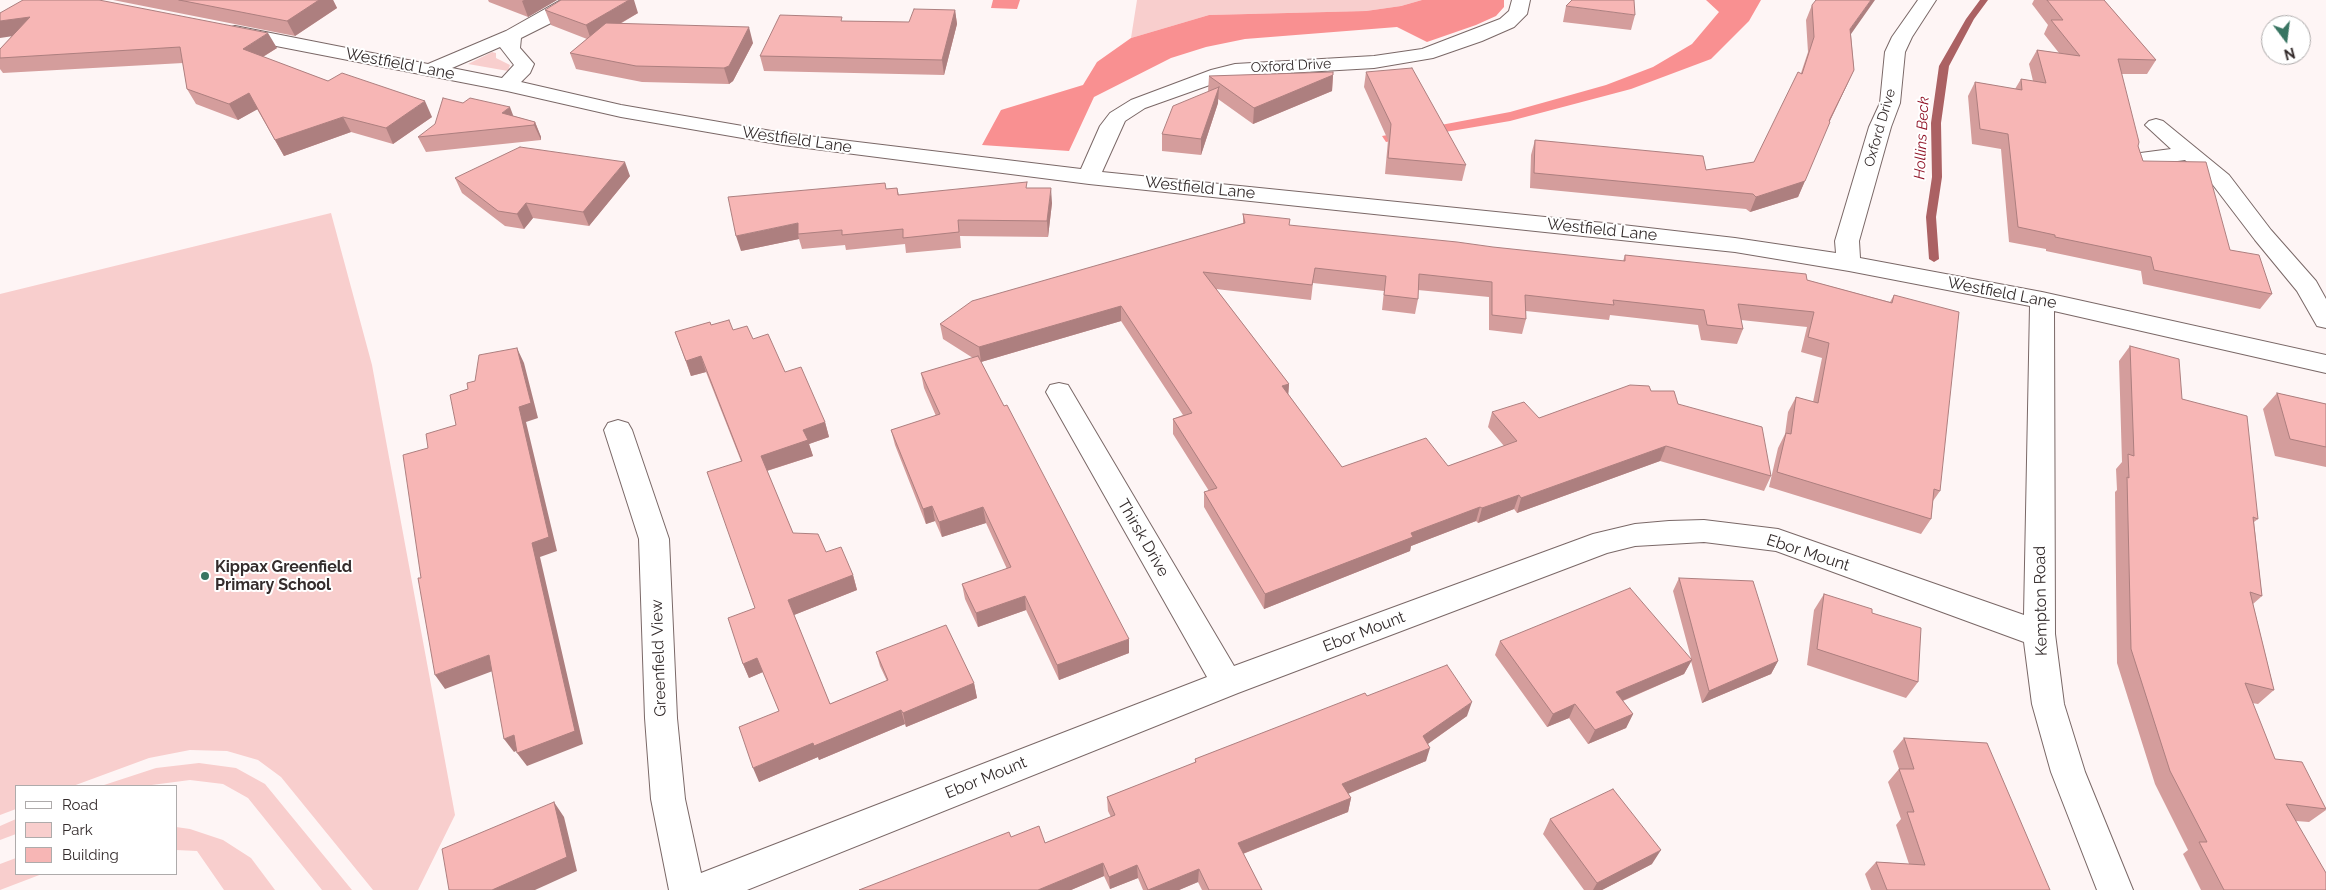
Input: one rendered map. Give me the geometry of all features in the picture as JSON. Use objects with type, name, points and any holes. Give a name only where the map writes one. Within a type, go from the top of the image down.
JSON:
[{"type":"street","points":[[430,70],[513,35],[544,19],[574,0]]},
{"type":"street","name":"Oxford Drive","points":[[1089,177],[1111,126],[1126,110],[1138,104],[1218,74],[1235,70],[1383,62],[1426,54],[1476,38],[1507,23],[1517,14],[1521,0]]},
{"type":"street","name":"Oxford Drive","points":[[1849,263],[1847,240],[1880,127],[1890,103],[1895,52],[1902,37],[1927,0]]},
{"type":"street","name":"Westfield Lane","points":[[210,27],[506,85],[621,111],[698,126],[783,139],[1089,177],[1736,245],[1849,263],[2042,300],[2326,364]]},
{"type":"street","points":[[506,85],[523,69],[524,64],[510,49],[513,35]]},
{"type":"street","points":[[2156,125],[2191,152],[2221,180],[2263,235],[2307,287],[2326,320]]},
{"type":"street","points":[[2140,159],[2191,152]]},
{"type":"street","name":"Kempton Road","points":[[2042,300],[2039,634],[2048,704],[2068,772],[2115,890]]},
{"type":"street","name":"Thirsk Drive","points":[[1058,392],[1227,683]]},
{"type":"street","name":"Greenfield View","points":[[618,430],[654,539],[661,718],[667,790],[687,890]]},
{"type":"street","name":"Ebor Mount","points":[[703,890],[1227,683],[1603,542],[1669,532],[1704,531],[1778,540],[2039,634]]},
{"type":"green space","points":[[1137,0],[1422,0],[1401,6],[1366,11],[1209,15],[1131,38]]},
{"type":"green space","points":[[492,52],[496,53],[496,58],[510,65],[508,71],[468,64]]},
{"type":"green space","name":"Kippax Greenfield Primary School","points":[[331,213],[372,365],[455,815],[418,890],[373,890],[281,777],[258,760],[227,751],[190,750],[149,758],[76,785],[15,785],[15,809],[0,815],[0,294]]},
{"type":"green space","points":[[199,763],[236,768],[265,784],[352,890],[322,890],[248,798],[223,784],[190,780],[152,785],[104,785],[156,768]]},
{"type":"green space","points":[[15,819],[15,834],[0,840],[0,826]]},
{"type":"green space","points":[[178,827],[190,829],[223,840],[251,858],[275,890],[224,890],[197,851],[178,850]]},
{"type":"green space","points":[[15,858],[15,875],[39,875],[0,890],[0,864]]},
{"type":"shaded area","points":[[993,0],[1020,0],[1017,9],[991,8]]},
{"type":"shaded area","points":[[1422,0],[1504,0],[1504,7],[1496,16],[1427,42],[1397,27],[1245,39],[1206,47],[1171,58],[1094,97],[1069,151],[982,145],[1001,110],[1083,85],[1097,62],[1131,38],[1209,15],[1366,11],[1401,6]]},
{"type":"shaded area","points":[[1706,0],[1761,0],[1749,21],[1711,59],[1631,89],[1510,121],[1386,142],[1382,136],[1510,112],[1606,85],[1653,67],[1692,44],[1719,12]]},
{"type":"building","points":[[23,0],[99,0],[268,33],[243,49],[328,81],[342,73],[425,101],[386,128],[343,117],[275,140],[249,93],[229,104],[187,89],[180,47],[0,58],[0,49],[30,17],[0,21],[0,13]]},
{"type":"building","points":[[179,0],[319,0],[287,21]]},
{"type":"building","points":[[561,0],[629,0],[586,25],[545,10]]},
{"type":"building","points":[[1572,0],[1634,0],[1635,15],[1566,6]]},
{"type":"building","points":[[1816,0],[1871,0],[1850,29],[1854,70],[1829,121],[1805,181],[1756,197],[1753,194],[1534,173],[1535,140],[1703,156],[1706,170],[1754,162],[1798,72],[1802,74],[1814,37],[1812,5]]},
{"type":"building","points":[[2047,0],[2104,0],[2156,60],[2118,59],[2143,161],[2206,162],[2230,250],[2259,255],[2272,294],[2154,270],[2151,257],[2055,237],[2055,235],[2018,227],[2008,134],[1980,129],[1975,82],[2022,90],[2021,79],[2046,83],[2037,50],[2080,56],[2051,20],[2063,20]]},
{"type":"building","points":[[914,9],[955,10],[942,60],[760,56],[780,15],[842,17],[841,21],[909,22]]},
{"type":"building","points":[[606,23],[749,27],[729,66],[724,68],[636,66],[570,53]]},
{"type":"building","points":[[1412,68],[1466,165],[1388,158],[1391,124],[1366,72]]},
{"type":"building","points":[[1333,72],[1333,75],[1254,108],[1209,76]]},
{"type":"building","points":[[1219,87],[1201,139],[1162,134],[1173,106]]},
{"type":"building","points":[[443,98],[463,103],[470,98],[510,107],[502,113],[535,122],[534,125],[418,137],[435,124]]},
{"type":"building","points":[[520,147],[625,162],[583,212],[526,203],[517,214],[498,211],[455,178]]},
{"type":"building","points":[[1027,182],[1026,188],[1051,188],[1047,221],[958,220],[959,232],[903,238],[903,229],[842,235],[842,230],[798,234],[798,223],[736,236],[728,197],[885,183],[886,189],[897,188],[898,195]]},
{"type":"building","points":[[1243,214],[1290,219],[1289,225],[1493,247],[1625,261],[1625,255],[1806,274],[1807,280],[1892,303],[1894,295],[1959,312],[1940,491],[1934,489],[1931,519],[1777,472],[1786,433],[1791,434],[1796,397],[1818,403],[1829,343],[1808,337],[1814,312],[1738,304],[1743,329],[1707,325],[1704,310],[1613,300],[1614,305],[1525,295],[1526,319],[1492,315],[1492,282],[1419,274],[1418,299],[1384,295],[1386,276],[1315,268],[1312,285],[1203,272],[1289,384],[1282,386],[1342,467],[1426,438],[1448,466],[1517,441],[1492,412],[1524,402],[1539,418],[1630,385],[1649,386],[1651,391],[1674,391],[1678,404],[1762,427],[1771,476],[1666,446],[1521,498],[1519,495],[1482,508],[1480,507],[1411,533],[1413,537],[1265,594],[1204,492],[1217,488],[1173,419],[1192,413],[1121,306],[979,347],[940,324],[972,301],[1245,223]]},
{"type":"building","points":[[729,320],[733,330],[747,326],[753,339],[768,334],[785,372],[801,367],[825,422],[803,430],[808,440],[761,456],[793,533],[818,534],[826,552],[841,547],[853,575],[788,600],[830,704],[888,680],[876,652],[946,625],[974,683],[903,713],[901,710],[814,746],[813,743],[753,768],[739,727],[779,711],[757,658],[743,664],[728,618],[755,608],[707,472],[742,461],[701,356],[686,361],[675,332],[710,322],[711,325]]},
{"type":"building","points":[[2130,346],[2179,359],[2182,399],[2247,416],[2258,519],[2253,517],[2262,596],[2250,592],[2274,690],[2245,683],[2275,759],[2302,762],[2326,809],[2286,804],[2326,873],[2326,890],[2224,890],[2199,842],[2207,842],[2170,771],[2131,649],[2127,477],[2129,478],[2128,454],[2134,456]]},
{"type":"building","points":[[517,348],[531,403],[519,407],[549,537],[532,543],[575,731],[517,753],[514,735],[504,739],[489,655],[435,675],[418,578],[421,578],[403,455],[428,448],[426,434],[456,425],[450,395],[468,389],[467,383],[475,381],[479,355]]},
{"type":"building","points":[[978,356],[1004,406],[1007,405],[1129,639],[1057,665],[1025,596],[976,613],[962,584],[1011,567],[983,507],[939,522],[932,506],[923,509],[891,430],[940,414],[921,373]]},
{"type":"building","points":[[2277,393],[2326,404],[2326,447],[2290,439]]},
{"type":"building","points":[[1679,578],[1753,581],[1778,661],[1709,691]]},
{"type":"building","points":[[1630,588],[1692,660],[1616,692],[1633,714],[1595,730],[1575,704],[1553,714],[1500,641]]},
{"type":"building","points":[[1824,594],[1872,609],[1872,613],[1921,628],[1918,682],[1817,649]]},
{"type":"building","points":[[1447,665],[1472,702],[1423,736],[1430,748],[1342,784],[1351,798],[1238,843],[1262,890],[1209,890],[1199,869],[1148,890],[1137,865],[1109,877],[1103,863],[1038,890],[859,890],[1009,832],[1011,837],[1039,826],[1045,843],[1115,815],[1107,797],[1196,762],[1195,759],[1365,693],[1367,696]]},
{"type":"building","points":[[1904,738],[1987,743],[2050,890],[1887,890],[1876,862],[1925,865],[1907,812],[1914,812],[1899,769],[1914,769]]},
{"type":"building","points":[[1613,789],[1661,850],[1597,883],[1550,819]]},
{"type":"building","points":[[554,802],[567,857],[492,890],[449,890],[442,849]]},
{"type":"waterway","name":"Hollins Beck","points":[[1934,259],[1931,217],[1937,177],[1936,123],[1944,66],[1970,19],[1984,0]]},
{"type":"place","name":"Kippax Greenfield Primary School","points":[[205,576]]}]
